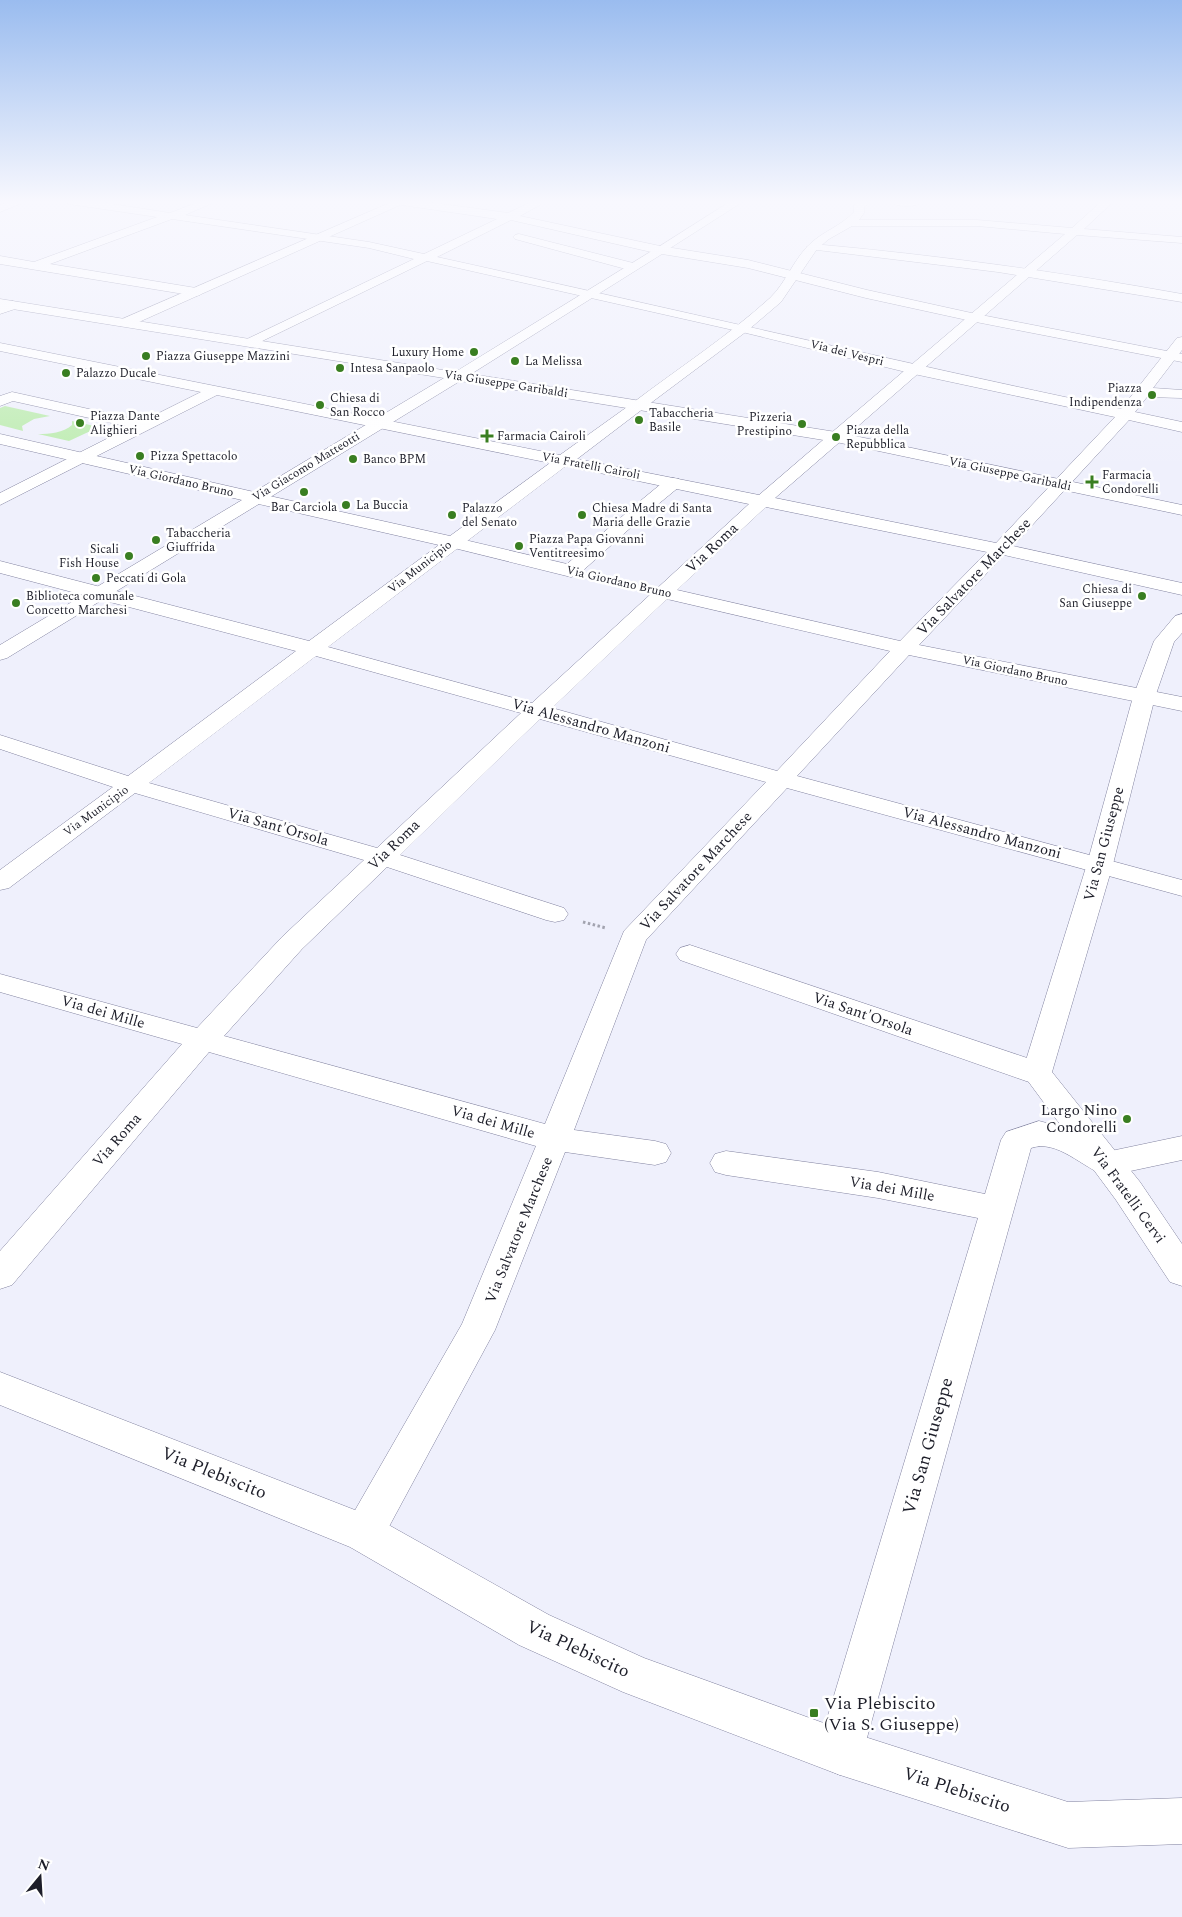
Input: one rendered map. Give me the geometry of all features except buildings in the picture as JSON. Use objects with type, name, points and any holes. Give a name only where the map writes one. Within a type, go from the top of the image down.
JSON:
[{"type":"street","points":[[187,290],[196,292]]},
{"type":"street","points":[[125,323],[200,290]]},
{"type":"street","points":[[250,343],[358,290]]},
{"type":"street","name":"Via dei Vespri","points":[[571,290],[742,328],[914,370],[1182,427]]},
{"type":"street","name":"Via Giacomo Matteotti","points":[[0,654],[598,290]]},
{"type":"street","name":"Via Municipio","points":[[0,882],[314,649],[452,542],[742,328],[776,299],[782,290]]},
{"type":"street","points":[[853,290],[976,318],[1177,357],[1182,342]]},
{"type":"street","name":"Via Roma","points":[[0,1275],[203,1040],[292,943],[381,856],[536,710],[665,593],[828,436],[914,370],[1007,290]]},
{"type":"street","points":[[1135,290],[1182,298]]},
{"type":"street","name":"Via Giuseppe Garibaldi","points":[[4,306],[125,323],[828,436],[1182,510]]},
{"type":"street","name":"Via Fratelli Cairoli","points":[[0,347],[563,460],[1182,589]]},
{"type":"street","name":"Via Salvatore Marchese","points":[[364,1533],[478,1330],[634,937],[905,648],[1063,485],[1125,415],[1155,376],[1177,357]]},
{"type":"street","points":[[0,500],[214,391]]},
{"type":"street","points":[[1143,392],[1181,394]]},
{"type":"street","points":[[0,401],[12,396],[151,423]]},
{"type":"street","name":"Via Giordano Bruno","points":[[0,439],[571,571]]},
{"type":"street","points":[[571,571],[673,483]]},
{"type":"street","name":"Via Alessandro Manzoni","points":[[0,567],[314,649],[1182,888]]},
{"type":"street","name":"Via Giordano Bruno","points":[[665,593],[905,648],[1182,704]]},
{"type":"street","name":"Via San Giuseppe","points":[[1037,1073],[1100,864],[1144,697],[1164,642],[1182,620]]},
{"type":"street","name":"Via Sant'Orsola","points":[[0,742],[132,785],[381,856],[556,914]]},
{"type":"street","name":"Via Sant'Orsola","points":[[690,954],[1037,1073]]},
{"type":"street","name":"Via dei Mille","points":[[0,983],[555,1140],[655,1153]]},
{"type":"street","name":"Via Fratelli Cervi","points":[[1037,1073],[1107,1164],[1182,1272]]},
{"type":"street","name":"Via San Giuseppe","points":[[840,1752],[1017,1140],[1039,1134],[1066,1139],[1107,1164]]},
{"type":"street","points":[[1107,1164],[1182,1148]]},
{"type":"street","name":"Via dei Mille","points":[[726,1163],[878,1185],[996,1209]]},
{"type":"street","name":"Via Plebiscito","points":[[0,1388],[364,1533],[534,1630],[638,1678],[840,1752],[1068,1825],[1182,1821]]},
{"type":"path","name":"Via Giordano Bruno","points":[[571,571],[665,593]]},
{"type":"green space","points":[[5,406],[50,416],[34,419],[22,426],[23,431],[0,425],[0,408]]},
{"type":"green space","points":[[72,421],[99,427],[69,441],[38,434],[52,433],[68,428],[72,425]]},
{"type":"place","name":"Luxury Home","points":[[474,352]]},
{"type":"place","name":"Piazza Giuseppe Mazzini","points":[[146,356]]},
{"type":"place","name":"La Melissa","points":[[515,361]]},
{"type":"place","name":"Intesa Sanpaolo","points":[[340,368]]},
{"type":"place","name":"Palazzo Ducale","points":[[66,373]]},
{"type":"place","name":"Piazza Indipendenza","points":[[1152,395]]},
{"type":"place","name":"Chiesa di San Rocco","points":[[320,405]]},
{"type":"place","name":"Tabaccheria Basile","points":[[639,420]]},
{"type":"place","name":"Piazza Dante Alighieri","points":[[80,423]]},
{"type":"place","name":"Pizzeria Prestipino","points":[[802,424]]},
{"type":"place","name":"Farmacia Cairoli","points":[[487,436]]},
{"type":"place","name":"Piazza della Repubblica","points":[[836,437]]},
{"type":"place","name":"Pizza Spettacolo","points":[[140,456]]},
{"type":"place","name":"Banco BPM","points":[[353,459]]},
{"type":"place","name":"Farmacia Condorelli","points":[[1092,482]]},
{"type":"place","name":"Bar Carciola","points":[[304,492]]},
{"type":"place","name":"La Buccia","points":[[346,505]]},
{"type":"place","name":"Palazzo del Senato","points":[[452,515]]},
{"type":"place","name":"Chiesa Madre di Santa Maria delle Grazie","points":[[582,515]]},
{"type":"place","name":"Tabaccheria Giuffrida","points":[[156,540]]},
{"type":"place","name":"Piazza Papa Giovanni Ventitreesimo","points":[[519,546]]},
{"type":"place","name":"Sicali Fish House","points":[[129,556]]},
{"type":"place","name":"Peccati di Gola","points":[[96,578]]},
{"type":"place","name":"Chiesa di San Giuseppe","points":[[1142,596]]},
{"type":"place","name":"Biblioteca comunale Concetto Marchesi","points":[[16,603]]},
{"type":"place","name":"Largo Nino Condorelli","points":[[1127,1119]]},
{"type":"place","name":"Via Plebiscito (Via S. Giuseppe)","points":[[814,1713]]}]
